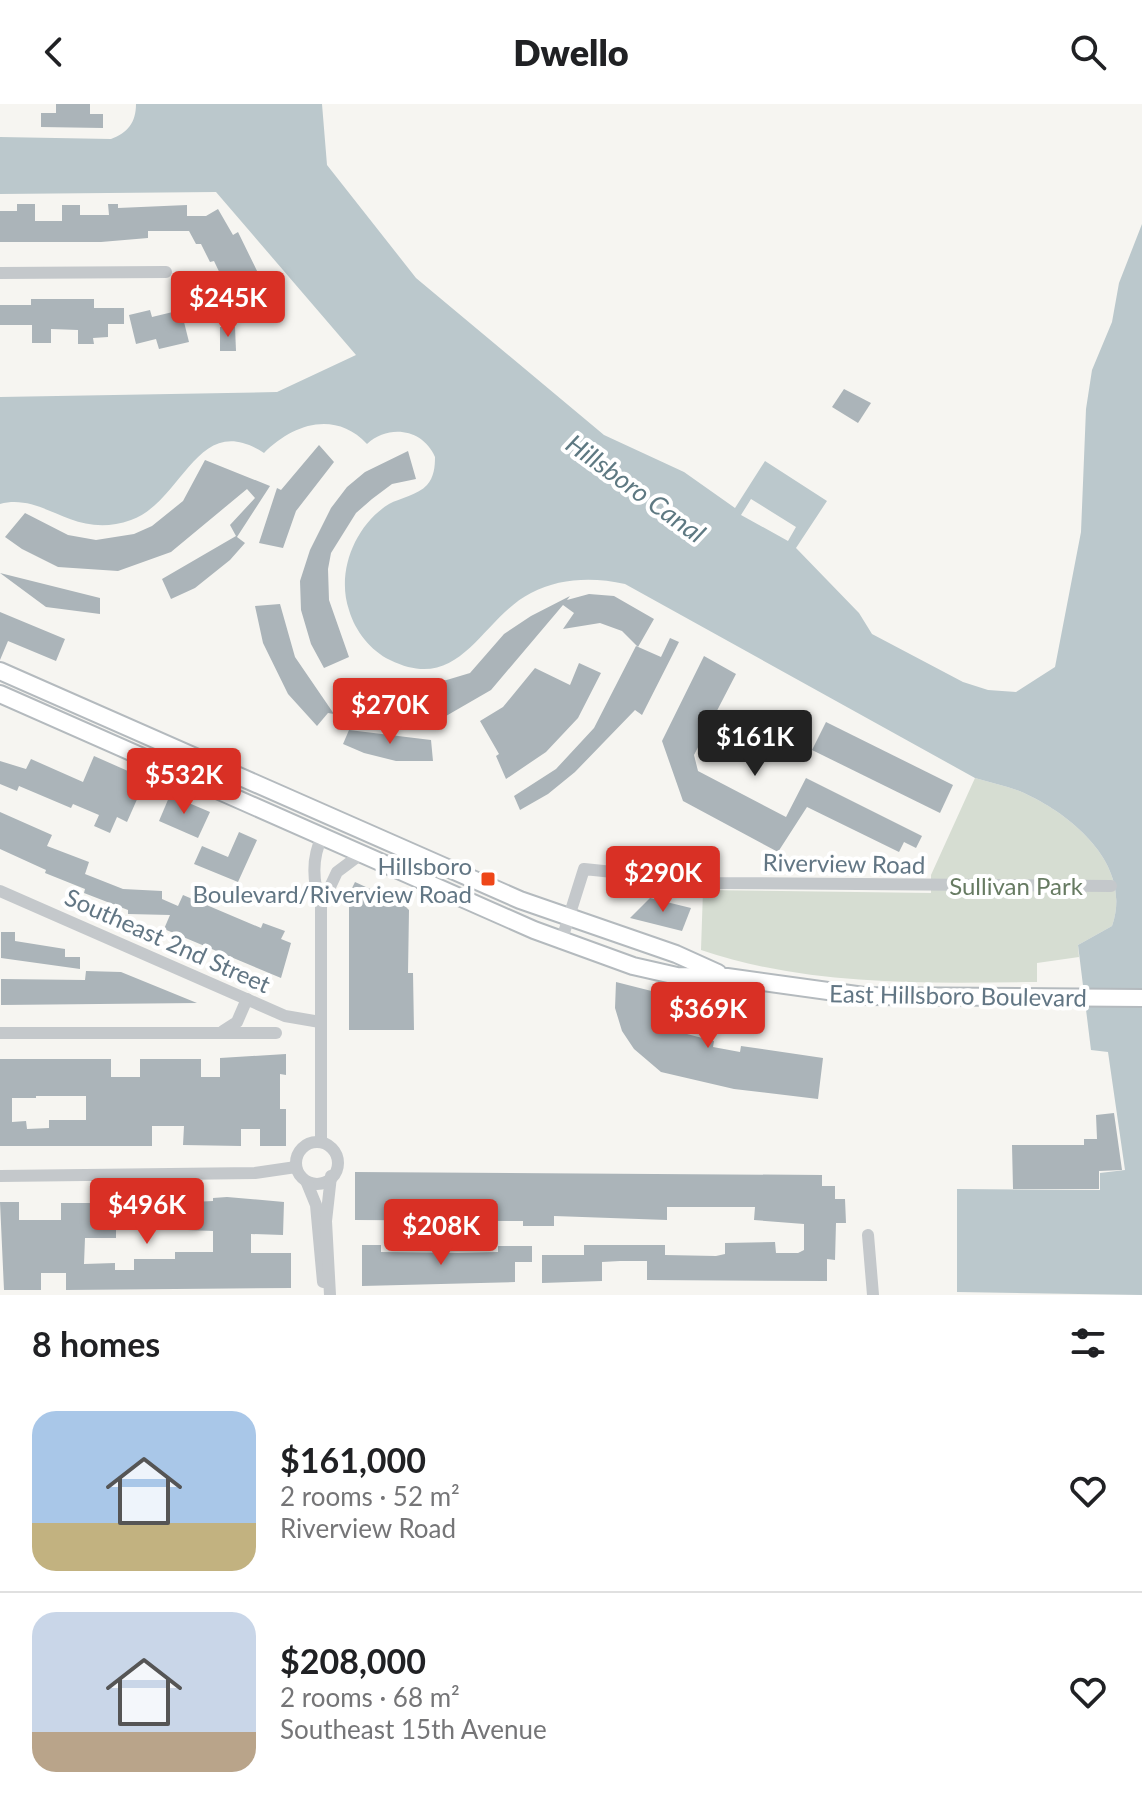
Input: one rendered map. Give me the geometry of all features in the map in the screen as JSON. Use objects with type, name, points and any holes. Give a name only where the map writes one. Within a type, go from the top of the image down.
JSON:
[{"type":"main road","name":"East Hillsboro Boulevard","points":[[0,671],[423,858],[568,919],[676,954],[727,977]]},
{"type":"main road","name":"East Hillsboro Boulevard","points":[[0,694],[561,942],[677,976],[727,977],[864,996],[1142,998]]},
{"type":"main road","points":[[251,805],[263,801],[308,818],[316,810]]},
{"type":"main road","points":[[322,837],[349,832],[423,858]]},
{"type":"street","points":[[0,273],[166,272]]},
{"type":"street","points":[[321,1140],[321,906],[315,890],[314,852],[322,837]]},
{"type":"street","points":[[321,906],[337,872],[361,854]]},
{"type":"street","name":"Riverview Road","points":[[561,942],[584,869],[719,883],[1111,886]]},
{"type":"street","name":"Southeast 2nd Street","points":[[0,891],[293,1019],[320,1022]]},
{"type":"street","points":[[223,1031],[237,1022],[247,999]]},
{"type":"street","points":[[0,1033],[276,1033]]},
{"type":"street","points":[[328,1295],[326,1221],[336,1153],[328,1142],[313,1142],[302,1152],[296,1167],[301,1179],[307,1183],[321,1183],[331,1176]]},
{"type":"street","points":[[0,1176],[255,1173],[296,1167]]},
{"type":"street","points":[[307,1183],[316,1205],[320,1263],[328,1295]]},
{"type":"street","points":[[868,1235],[873,1295]]},
{"type":"green space","name":"Sullivan Park","points":[[975,778],[1024,793],[1062,815],[1095,846],[1107,864],[1114,883],[1116,904],[1112,926],[1078,945],[1079,957],[1037,963],[1037,982],[910,982],[825,977],[784,971],[701,950],[703,890],[931,893],[931,875]]},
{"type":"water","name":"Hillsboro Canal","points":[[136,104],[322,104],[327,165],[416,278],[604,435],[684,472],[735,508],[765,461],[827,501],[796,548],[859,613],[872,634],[963,682],[988,690],[1016,692],[1055,667],[1081,532],[1086,409],[1092,370],[1112,322],[1119,283],[1142,224],[1142,1295],[957,1292],[957,1189],[1100,1190],[1100,1173],[1125,1170],[1108,1052],[1091,1050],[1078,945],[1112,926],[1116,904],[1114,883],[1107,864],[1095,846],[1062,815],[1024,793],[975,778],[625,584],[577,580],[542,588],[513,605],[452,661],[435,668],[414,668],[383,656],[370,646],[355,625],[349,610],[345,580],[351,551],[367,524],[389,504],[423,488],[433,475],[435,457],[430,448],[422,440],[405,432],[385,434],[367,444],[355,433],[341,427],[314,425],[288,435],[264,453],[241,442],[222,442],[206,450],[192,463],[149,510],[131,520],[111,525],[76,521],[31,504],[0,504],[0,397],[277,392],[356,355],[216,192],[0,194],[0,137],[111,139],[130,126]],"holes":[[[751,499],[796,527],[788,541],[741,515]]]},
{"type":"building","points":[[56,104],[90,104],[90,114],[103,114],[103,128],[41,127],[41,113],[56,113]]},
{"type":"building","points":[[17,204],[35,204],[35,221],[62,221],[62,205],[80,205],[80,215],[109,215],[108,204],[118,204],[118,208],[187,205],[187,216],[206,216],[218,209],[233,235],[238,232],[260,277],[239,287],[234,277],[224,282],[214,261],[210,262],[201,244],[196,244],[189,231],[148,231],[148,238],[101,242],[0,242],[0,211],[17,211]]},
{"type":"building","points":[[31,299],[94,299],[94,308],[124,308],[124,324],[108,324],[108,337],[93,338],[94,344],[78,344],[78,330],[51,329],[51,343],[32,343],[32,325],[0,325],[0,305],[31,305]]},
{"type":"building","points":[[150,310],[152,317],[181,310],[189,342],[159,349],[156,339],[136,344],[129,315]]},
{"type":"building","points":[[220,327],[235,327],[236,351],[220,351]]},
{"type":"building","points":[[844,389],[871,403],[858,423],[832,407]]},
{"type":"building","points":[[319,445],[334,462],[296,511],[283,548],[259,543],[277,488],[281,490]]},
{"type":"building","points":[[408,451],[416,479],[392,484],[372,499],[356,513],[331,553],[329,600],[349,657],[324,668],[311,644],[301,610],[300,581],[310,550],[331,508],[347,487],[365,472]]},
{"type":"building","points":[[205,460],[270,486],[237,537],[245,543],[230,560],[195,588],[171,599],[162,579],[236,536],[230,525],[255,498],[247,489],[171,552],[118,571],[58,567],[5,537],[25,513],[68,535],[96,540],[134,534],[152,526],[183,501]]},
{"type":"building","points":[[0,573],[100,598],[100,614],[46,607]]},
{"type":"building","points":[[589,594],[614,596],[654,619],[638,647],[622,631],[600,623],[563,629],[574,613],[563,605],[491,690],[446,716],[393,717],[367,705],[382,680],[410,691],[470,673],[504,634],[531,616],[570,596],[567,600]]},
{"type":"building","points":[[280,604],[295,657],[334,714],[328,713],[317,726],[288,694],[263,643],[255,606]]},
{"type":"building","points":[[0,612],[65,639],[56,661],[8,641],[0,660]]},
{"type":"building","points":[[670,638],[679,642],[642,715],[635,710],[575,772],[548,794],[520,810],[514,796],[556,769],[594,728],[636,646],[661,657]]},
{"type":"building","points":[[704,656],[736,674],[694,755],[698,771],[786,817],[806,778],[922,836],[916,848],[904,842],[899,852],[807,807],[778,852],[683,801],[662,741]]},
{"type":"building","points":[[579,663],[601,673],[578,718],[546,752],[506,779],[496,756],[499,754],[480,721],[503,707],[535,668],[570,685]]},
{"type":"building","points":[[826,722],[953,785],[940,813],[812,750]]},
{"type":"building","points":[[349,730],[431,740],[433,761],[396,761],[364,753],[343,744]]},
{"type":"building","points":[[94,756],[146,779],[127,822],[117,817],[110,833],[94,826],[99,815],[73,804],[71,808],[19,786],[17,791],[0,784],[0,761],[26,769],[31,759],[83,782]]},
{"type":"building","points":[[170,795],[210,812],[198,838],[159,821]]},
{"type":"building","points":[[0,812],[52,835],[47,846],[89,862],[85,874],[123,889],[162,891],[162,899],[178,906],[183,895],[261,928],[263,923],[285,931],[281,939],[291,943],[281,978],[164,929],[170,915],[128,914],[128,910],[84,893],[85,889],[45,873],[46,870],[0,849]]},
{"type":"building","points":[[239,832],[257,840],[238,882],[194,864],[202,846],[228,857]]},
{"type":"building","points":[[355,882],[403,904],[409,910],[408,973],[413,973],[414,1030],[349,1030],[349,894]]},
{"type":"building","points":[[650,898],[691,908],[682,931],[630,918]]},
{"type":"building","points":[[1,932],[15,932],[15,941],[65,949],[65,957],[80,957],[80,969],[1,958]]},
{"type":"building","points":[[86,971],[121,972],[197,1003],[1,1005],[1,979],[85,980]]},
{"type":"building","points":[[616,982],[687,1000],[680,1028],[688,1030],[687,1034],[714,1041],[713,1047],[740,1052],[741,1046],[823,1058],[818,1099],[734,1089],[661,1072],[634,1049],[622,1031],[615,1008]]},
{"type":"building","points":[[286,1054],[286,1075],[280,1074],[280,1109],[286,1109],[286,1146],[260,1146],[260,1129],[241,1129],[241,1146],[183,1145],[184,1126],[152,1126],[152,1146],[0,1146],[0,1059],[111,1059],[111,1077],[140,1077],[140,1059],[201,1059],[201,1077],[220,1077],[220,1058]],"holes":[[[86,1096],[86,1120],[49,1120],[49,1128],[27,1129],[26,1121],[12,1122],[12,1098]]]},
{"type":"building","points":[[1114,1113],[1122,1170],[1099,1171],[1099,1189],[1013,1189],[1012,1145],[1084,1145],[1084,1139],[1097,1139],[1096,1115]]},
{"type":"building","points":[[355,1172],[822,1175],[822,1186],[835,1186],[835,1199],[845,1199],[846,1223],[836,1223],[835,1260],[827,1259],[827,1281],[647,1280],[647,1261],[620,1261],[602,1262],[602,1281],[542,1283],[542,1255],[584,1255],[584,1245],[665,1245],[665,1255],[716,1256],[725,1254],[725,1243],[775,1242],[776,1253],[798,1253],[804,1250],[804,1224],[754,1220],[755,1207],[667,1207],[667,1220],[554,1216],[554,1226],[523,1226],[523,1221],[355,1220]]},
{"type":"building","points":[[213,1198],[284,1202],[283,1235],[251,1234],[251,1253],[291,1253],[291,1288],[66,1290],[66,1273],[41,1273],[41,1290],[4,1290],[0,1202],[19,1202],[19,1220],[61,1220],[61,1203],[170,1203],[213,1201]],"holes":[[[187,1219],[187,1230],[213,1231],[213,1252],[175,1252],[175,1259],[134,1259],[134,1270],[115,1270],[115,1263],[84,1264],[85,1238],[116,1238],[116,1230],[165,1229],[165,1220]]]},
{"type":"building","points":[[362,1245],[381,1245],[381,1252],[458,1253],[498,1252],[498,1246],[532,1246],[532,1262],[515,1262],[515,1282],[362,1286]]},
{"type":"place","name":"Hillsboro Boulevard/Riverview Road","points":[[488,879]]}]
